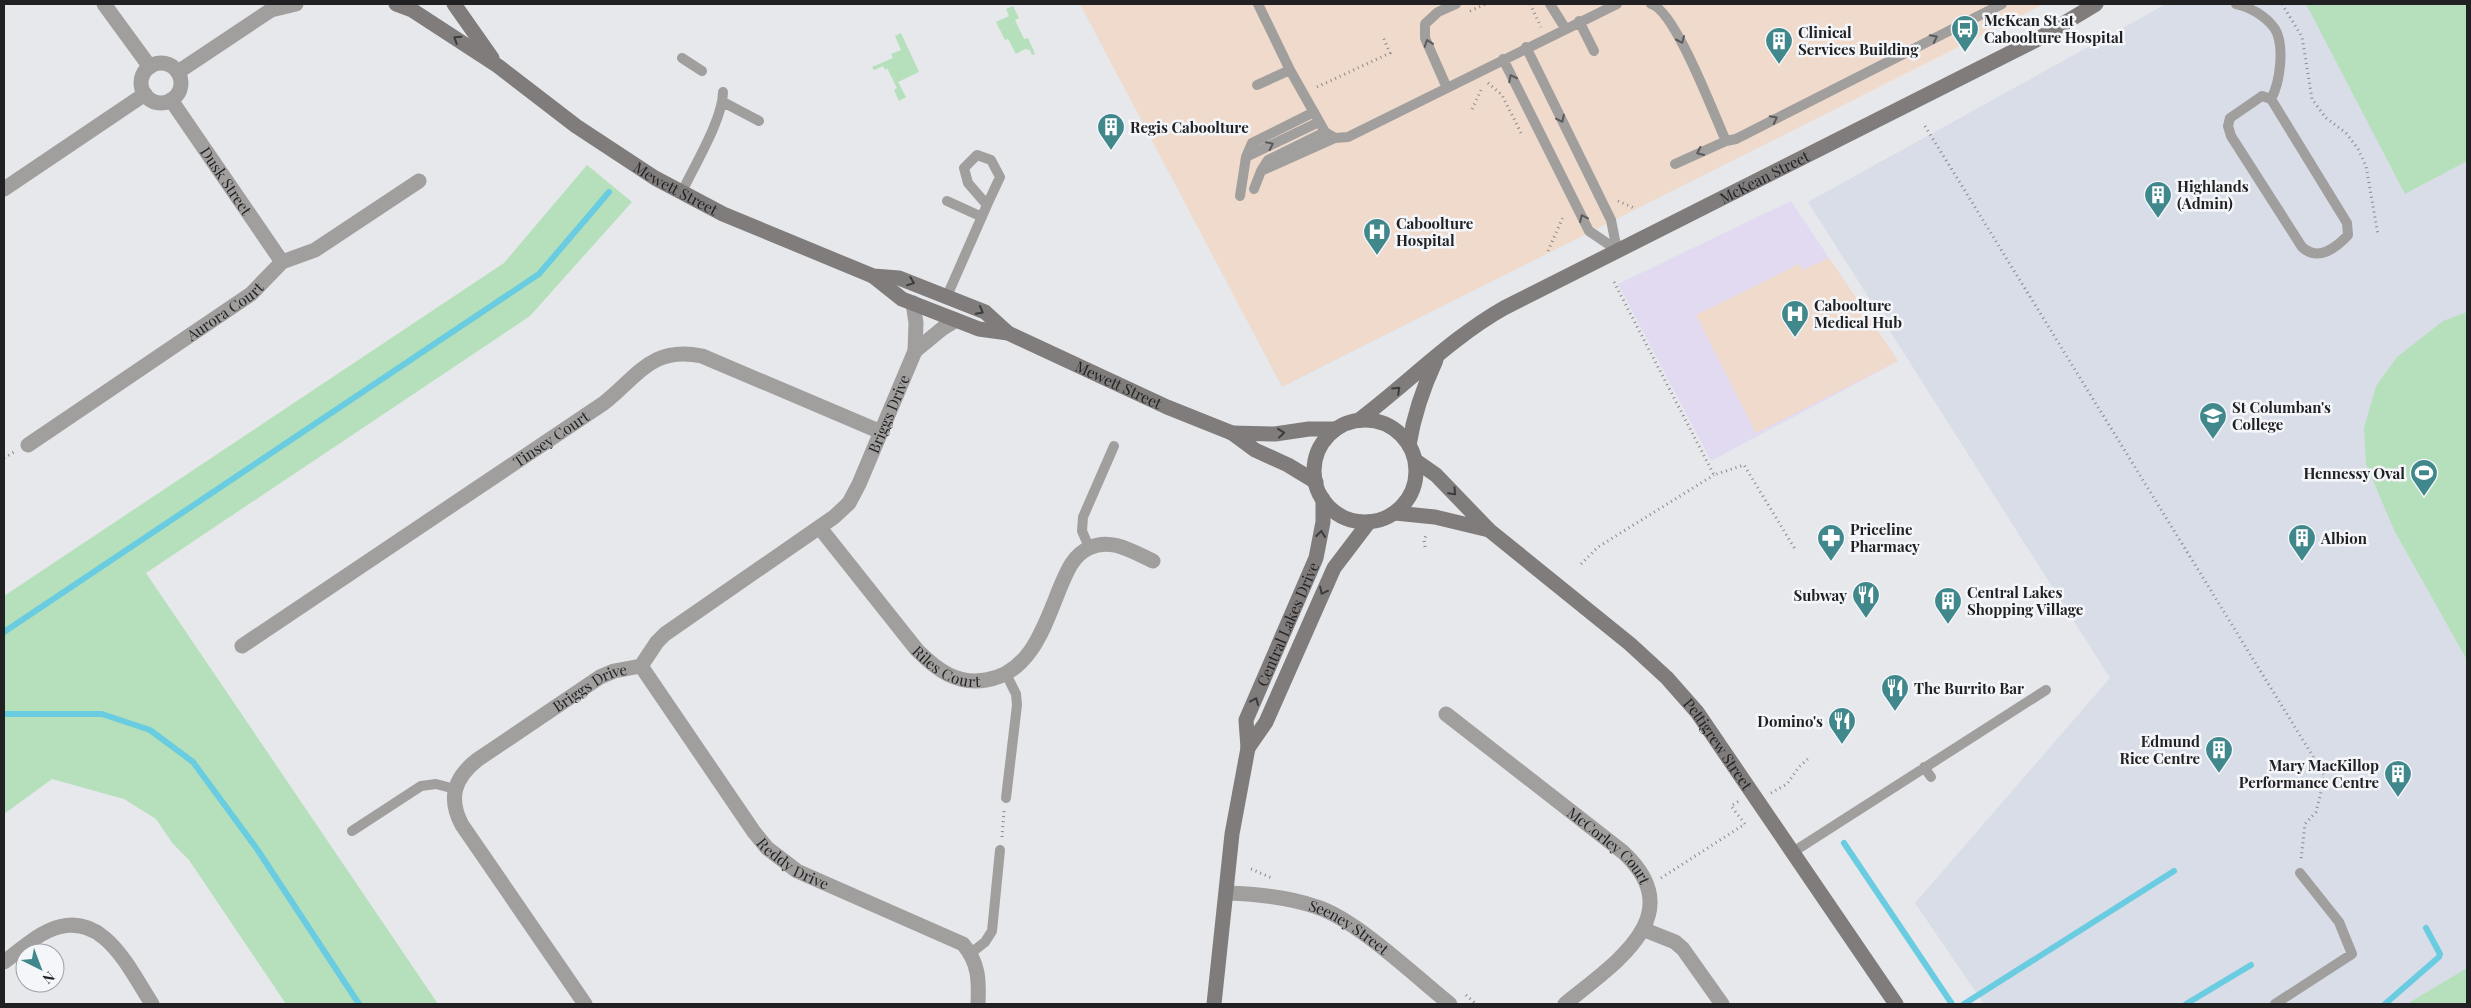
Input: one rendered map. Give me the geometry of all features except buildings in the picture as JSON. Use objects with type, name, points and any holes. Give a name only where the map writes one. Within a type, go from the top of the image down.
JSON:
[{"type":"main road","name":"Mewett Street","points":[[396,4],[412,10],[498,66],[624,160],[723,214],[873,276],[895,294],[913,303],[979,329],[1008,333],[1166,407],[1232,433],[1255,450],[1288,465],[1316,482]]},
{"type":"main road","name":"Mewett Street","points":[[454,4],[498,66]]},
{"type":"main road","name":"McKean Street","points":[[1359,420],[1476,324],[1617,250],[2051,32],[2096,4]]},
{"type":"main road","name":"Mewett Street","points":[[873,276],[899,278],[985,312],[1008,333]]},
{"type":"main road","name":"McKean Street","points":[[1409,444],[1422,388],[1438,357]]},
{"type":"main road","points":[[1359,420],[1374,421],[1388,425],[1400,433],[1409,444],[1416,461],[1416,476],[1413,490],[1406,503],[1395,513],[1369,522],[1343,517],[1323,499],[1316,482],[1314,468],[1318,453],[1325,440],[1336,429],[1359,420]]},
{"type":"main road","name":"Mewett Street","points":[[1232,433],[1275,434],[1310,429],[1336,429]]},
{"type":"main road","name":"Pettigrew Street","points":[[1416,461],[1436,475],[1489,530],[1623,638],[1667,678],[1697,712],[1719,742],[1896,1004]]},
{"type":"main road","name":"Central Lakes Drive","points":[[1214,1004],[1232,834],[1248,748],[1246,720],[1316,558],[1323,522],[1323,499]]},
{"type":"main road","name":"Pettigrew Street","points":[[1395,513],[1435,517],[1489,530]]},
{"type":"main road","name":"Central Lakes Drive","points":[[1248,748],[1266,722],[1334,568],[1369,522]]},
{"type":"street","points":[[104,4],[150,67]]},
{"type":"street","points":[[178,72],[274,7],[296,4]]},
{"type":"street","points":[[162,63],[168,64],[178,72],[181,84],[180,90],[171,100],[166,102],[154,101],[145,94],[142,76],[150,67],[162,63]]},
{"type":"street","points":[[4,189],[145,94]]},
{"type":"street","name":"Dusk Street","points":[[171,100],[282,262]]},
{"type":"street","name":"Aurora Court","points":[[28,444],[251,294],[282,262],[315,250],[419,181]]},
{"type":"street","name":"Briggs Drive","points":[[455,789],[459,778],[476,760],[600,677],[614,671],[641,666],[665,634],[820,528],[849,503],[859,484],[915,351],[916,324],[913,303]]},
{"type":"street","name":"Briggs Drive","points":[[915,351],[942,328],[956,320]]},
{"type":"street","name":"Tinsey Court","points":[[242,646],[604,403],[654,360],[671,353],[686,352],[702,356],[881,432]]},
{"type":"street","name":"Riles Court","points":[[820,528],[917,650],[930,663],[943,673],[960,680],[975,682],[991,680],[1006,674],[1029,654],[1039,638],[1070,565],[1078,554],[1089,547]]},
{"type":"street","points":[[1089,547],[1102,543],[1116,544],[1153,561]]},
{"type":"street","name":"Reddy Drive","points":[[641,666],[754,832],[767,848],[797,871],[963,944],[971,953]]},
{"type":"street","name":"McCorley Court","points":[[1446,714],[1636,863],[1646,882],[1649,897],[1645,930]]},
{"type":"street","points":[[455,789],[455,807],[462,825],[585,1004]]},
{"type":"street","name":"Seeney Street","points":[[1227,893],[1295,901],[1319,908],[1341,918],[1450,1004]]},
{"type":"street","points":[[4,962],[46,932],[60,926],[84,926],[98,932],[113,945],[152,1004]]},
{"type":"street","points":[[1565,1004],[1628,950],[1645,930],[1666,938],[1683,949],[1722,1004]]},
{"type":"street","points":[[971,953],[977,965],[979,978],[978,1004]]},
{"type":"lane","points":[[1258,4],[1302,92],[1325,132],[1335,138]]},
{"type":"lane","points":[[1447,88],[1425,38],[1425,24],[1438,12],[1456,4]]},
{"type":"lane","points":[[1550,4],[1565,28]]},
{"type":"lane","points":[[1261,172],[1335,138],[1348,137],[1579,21],[1617,4]]},
{"type":"lane","points":[[1651,4],[1657,5],[1676,29],[1726,141]]},
{"type":"lane","points":[[1675,164],[1736,138],[2002,4]]},
{"type":"lane","points":[[2236,4],[2250,7],[2275,30],[2281,58],[2277,89],[2271,99]]},
{"type":"lane","points":[[1579,21],[1594,51]]},
{"type":"lane","points":[[1526,48],[1611,220],[1617,250]]},
{"type":"lane","points":[[682,58],[702,71]]},
{"type":"lane","points":[[1503,60],[1589,230],[1617,250]]},
{"type":"lane","points":[[1257,85],[1290,70]]},
{"type":"lane","points":[[2262,96],[2271,99],[2347,223],[2348,235],[2340,244],[2319,255],[2308,253],[2302,247],[2231,136],[2228,126],[2230,118],[2262,96]]},
{"type":"lane","points":[[682,192],[723,97],[759,121]]},
{"type":"lane","points":[[1240,196],[1246,157],[1252,142],[1314,112]]},
{"type":"lane","points":[[1246,157],[1320,122]]},
{"type":"lane","points":[[1254,189],[1268,160],[1325,132]]},
{"type":"lane","points":[[947,296],[1000,178],[991,160],[977,155],[964,168],[968,183],[987,205]]},
{"type":"lane","points":[[947,202],[982,217]]},
{"type":"lane","points":[[1089,547],[1082,530],[1083,516],[1114,446]]},
{"type":"lane","points":[[1006,674],[1016,694],[1017,706],[1006,798]]},
{"type":"lane","points":[[1793,852],[1924,766],[2046,690]]},
{"type":"lane","points":[[1924,766],[1931,777]]},
{"type":"lane","points":[[352,831],[422,786],[436,784],[455,789]]},
{"type":"lane","points":[[971,953],[985,942],[992,931],[1000,850]]},
{"type":"lane","points":[[2275,1004],[2352,954],[2340,922],[2300,873]]},
{"type":"path","points":[[1466,13],[1486,4]]},
{"type":"path","points":[[2282,4],[2302,37],[2312,99],[2326,118],[2346,133],[2358,149],[2366,166],[2378,235]]},
{"type":"path","points":[[1302,92],[1329,83],[1390,53],[1382,37]]},
{"type":"path","points":[[1472,109],[1486,81]]},
{"type":"path","points":[[1925,126],[2325,776],[2316,812],[2304,824],[2300,873]]},
{"type":"path","points":[[1614,282],[1714,476]]},
{"type":"path","points":[[1581,564],[1598,547],[1714,476],[1744,465],[1795,549]]},
{"type":"path","points":[[1768,795],[1787,784],[1799,767],[1810,757]]},
{"type":"path","points":[[1000,850],[1006,798]]},
{"type":"path","points":[[1646,882],[1662,878],[1745,824],[1731,806],[1739,800]]},
{"type":"shaded area","name":"Caboolture Hospital","points":[[1080,4],[2044,4],[1282,387]]},
{"type":"shaded area","name":"St Columban's College","points":[[2166,4],[2467,4],[2467,1004],[1984,1004],[1915,903],[2110,678],[1808,202]]},
{"type":"shaded area","points":[[1791,201],[1898,361],[1711,461],[1618,284]]},
{"type":"shaded area","name":"Caboolture Medical Hub","points":[[1829,258],[1898,361],[1756,433],[1696,315],[1799,264],[1803,270]]},
{"type":"green space","points":[[2306,4],[2467,4],[2467,161],[2405,194]]},
{"type":"green space","points":[[1013,6],[1019,18],[1015,20],[1024,39],[1028,38],[1035,54],[1032,55],[1030,50],[1025,49],[1016,54],[1008,39],[1005,40],[996,22],[1009,16],[1006,9]]},
{"type":"green space","points":[[901,33],[919,72],[898,82],[906,97],[899,101],[894,90],[897,88],[887,68],[885,70],[883,66],[874,70],[872,67],[893,58],[891,54],[901,50],[895,36]]},
{"type":"green space","points":[[587,165],[632,202],[530,316],[146,573],[438,1004],[286,1004],[189,860],[173,844],[156,819],[124,799],[52,779],[4,814],[4,596],[504,263]]},
{"type":"green space","name":"Hennessy Oval","points":[[2467,312],[2467,660],[2394,530],[2366,464],[2364,428],[2376,386],[2397,357],[2443,321]]},
{"type":"green space","points":[[2467,968],[2467,1004],[2407,1004]]},
{"type":"waterway","points":[[4,632],[539,274],[609,192]]},
{"type":"waterway","points":[[4,714],[102,714],[150,730],[193,762],[257,849],[359,1004]]},
{"type":"waterway","points":[[1844,843],[1952,1004]]},
{"type":"waterway","points":[[1964,1004],[2174,871]]},
{"type":"waterway","points":[[2385,1004],[2439,957],[2440,954],[2426,928]]},
{"type":"waterway","points":[[2186,1004],[2251,965]]},
{"type":"place","name":"McKean St at Caboolture Hospital","points":[[1965,53]]},
{"type":"place","name":"Clinical Services Building","points":[[1779,65]]},
{"type":"place","name":"Regis Caboolture","points":[[1111,151]]},
{"type":"place","name":"Highlands (Admin)","points":[[2158,219]]},
{"type":"place","name":"Caboolture Hospital","points":[[1377,256]]},
{"type":"place","name":"Caboolture Medical Hub","points":[[1795,338]]},
{"type":"place","name":"St Columban's College","points":[[2213,440]]},
{"type":"place","name":"Hennessy Oval","points":[[2424,497]]},
{"type":"place","name":"Priceline Pharmacy","points":[[1831,562]]},
{"type":"place","name":"Albion","points":[[2302,562]]},
{"type":"place","name":"Subway","points":[[1866,619]]},
{"type":"place","name":"Central Lakes Shopping Village","points":[[1948,625]]},
{"type":"place","name":"The Burrito Bar","points":[[1895,712]]},
{"type":"place","name":"Domino's","points":[[1842,745]]},
{"type":"place","name":"Edmund Rice Centre","points":[[2219,774]]},
{"type":"place","name":"Mary MacKillop Performance Centre","points":[[2398,798]]}]
